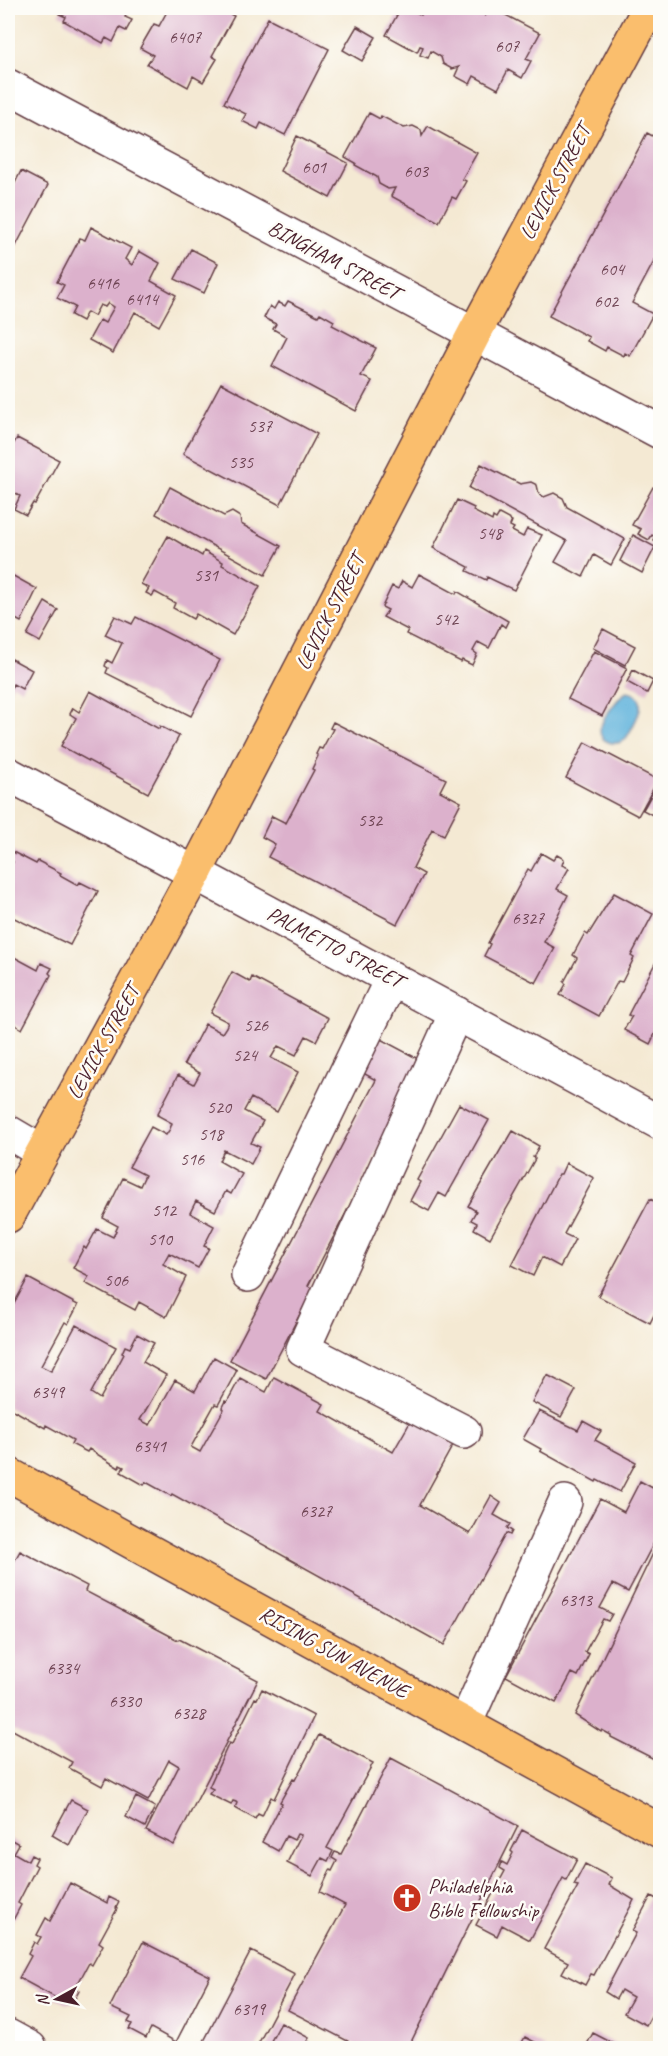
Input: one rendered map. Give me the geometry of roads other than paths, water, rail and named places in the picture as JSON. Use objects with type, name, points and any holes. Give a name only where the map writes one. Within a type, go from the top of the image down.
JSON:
[{"type":"main road","name":"LEVICK STREET","points":[[8,1216],[195,873],[474,334],[649,8]]},
{"type":"main road","name":"RISING SUN AVENUE","points":[[8,1474],[660,1831]]},
{"type":"street","name":"BINGHAM STREET","points":[[8,86],[660,432]]},
{"type":"street","name":"PALMETTO STREET","points":[[8,774],[660,1122]]},
{"type":"street","points":[[249,1275],[392,978]]},
{"type":"street","points":[[456,1013],[303,1349],[464,1431]]},
{"type":"street","points":[[8,1132],[42,1152]]},
{"type":"street","points":[[465,1724],[565,1502]]},
{"type":"street","points":[[8,2036],[30,2049]]},
{"type":"water","points":[[627,692],[639,699],[639,712],[636,720],[625,740],[616,743],[607,742],[601,736],[601,726],[612,708]]},
{"type":"place","name":"Philadelphia Bible Fellowship","points":[[407,1898]]}]
